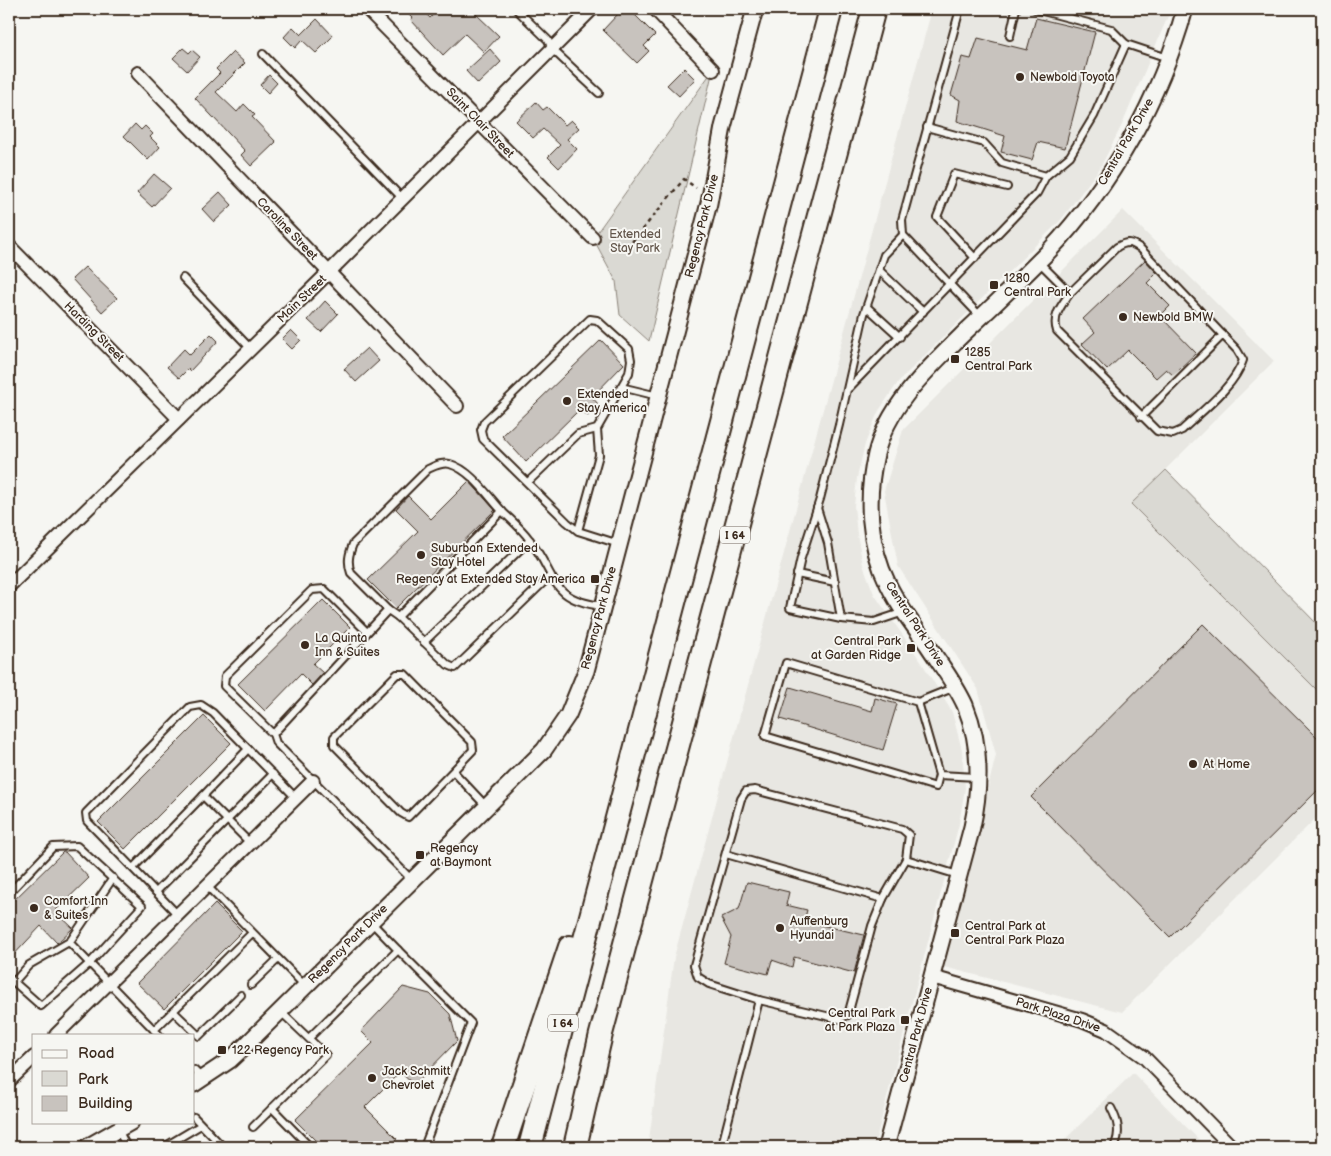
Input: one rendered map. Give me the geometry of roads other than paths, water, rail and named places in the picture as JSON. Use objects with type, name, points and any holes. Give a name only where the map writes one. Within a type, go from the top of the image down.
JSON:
[{"type":"highway","name":"I 64","points":[[530,1147],[831,9]]},
{"type":"highway","name":"I 64","points":[[575,1147],[601,1034],[874,9]]},
{"type":"highway","points":[[503,1147],[568,952],[596,898]]},
{"type":"street","name":"Saint Clair Street","points":[[367,9],[593,238]]},
{"type":"street","name":"Main Street","points":[[9,586],[329,272],[592,9]]},
{"type":"street","points":[[655,9],[713,70]]},
{"type":"street","name":"Regency Park Drive","points":[[197,1077],[230,1060],[305,987],[544,750],[568,715],[586,671],[709,203],[723,127],[755,9]]},
{"type":"street","name":"Central Park Drive","points":[[886,1147],[959,875],[978,795],[978,777],[974,730],[964,704],[888,584],[873,533],[870,507],[871,476],[877,450],[903,398],[924,373],[1039,261],[1082,212],[1111,171],[1135,130],[1169,58],[1185,9]]},
{"type":"street","name":"Caroline Street","points":[[138,73],[457,406]]},
{"type":"street","name":"Harding Street","points":[[9,246],[179,419]]},
{"type":"street","points":[[57,1034],[313,782]]},
{"type":"street","name":"Park Plaza Drive","points":[[932,977],[1082,1020],[1106,1030],[1144,1057],[1232,1147]]},
{"type":"street","points":[[9,1081],[32,1059]]},
{"type":"street","points":[[87,1147],[118,1128]]},
{"type":"lane","points":[[516,9],[548,40],[552,49],[599,94]]},
{"type":"lane","points":[[960,9],[902,220],[903,235],[981,317]]},
{"type":"lane","points":[[1010,36],[1016,9]]},
{"type":"lane","points":[[1035,9],[1111,29],[1126,44],[1169,58]]},
{"type":"lane","points":[[847,389],[900,337],[1037,193],[1046,176],[1070,156],[1094,116],[1126,44]]},
{"type":"lane","points":[[263,54],[403,198]]},
{"type":"lane","points":[[927,128],[984,143],[1002,163],[1046,176]]},
{"type":"lane","points":[[975,258],[937,217],[954,174],[1007,187]]},
{"type":"lane","points":[[903,235],[884,255],[867,307],[817,508],[797,574],[790,608],[842,619],[874,622],[904,612]]},
{"type":"lane","points":[[1124,242],[1131,242],[1140,248],[1223,335],[1237,350],[1243,360],[1234,378],[1182,430],[1172,434],[1157,431],[1057,331],[1054,323],[1056,314],[1070,293],[1117,247],[1124,242]]},
{"type":"lane","points":[[1039,261],[1070,293]]},
{"type":"lane","points":[[879,270],[923,312]]},
{"type":"lane","points":[[183,278],[251,349]]},
{"type":"lane","points":[[867,307],[900,337]]},
{"type":"lane","points":[[578,530],[599,455],[597,429],[629,373],[631,360],[629,349],[597,320],[590,319],[484,422],[481,430],[484,439],[578,530],[619,544]]},
{"type":"lane","points":[[1141,417],[1223,335]]},
{"type":"lane","points":[[621,386],[658,396]]},
{"type":"lane","points":[[528,482],[578,434],[597,429]]},
{"type":"lane","points":[[550,576],[455,668],[448,665],[398,617],[388,610],[351,572],[348,565],[349,553],[353,544],[428,469],[438,464],[450,464],[465,472],[530,540],[550,576],[568,597],[586,604],[602,606]]},
{"type":"lane","points":[[817,508],[828,543],[842,619]]},
{"type":"lane","points":[[398,617],[502,511]]},
{"type":"lane","points":[[424,642],[530,540]]},
{"type":"lane","points":[[797,574],[835,582]]},
{"type":"lane","points":[[367,632],[324,589],[312,590],[225,676],[224,686],[273,734],[276,743],[313,782],[412,880]]},
{"type":"lane","points":[[273,734],[388,610]]},
{"type":"lane","points":[[918,702],[940,775],[936,786],[765,736],[786,663],[918,702],[955,687]]},
{"type":"lane","points":[[397,674],[405,674],[472,742],[473,750],[452,771],[408,817],[401,813],[334,745],[334,737],[397,674]]},
{"type":"lane","points":[[179,916],[87,821],[86,813],[190,707],[201,705],[213,713],[296,798]]},
{"type":"lane","points":[[133,868],[248,750]]},
{"type":"lane","points":[[452,771],[487,807]]},
{"type":"lane","points":[[156,892],[273,774]]},
{"type":"lane","points":[[940,775],[978,777]]},
{"type":"lane","points":[[755,790],[902,829],[909,835],[906,860],[884,898],[872,926],[848,1015],[839,1019],[759,1000],[708,984],[698,977],[694,965],[726,854],[741,799],[746,791],[755,790]]},
{"type":"lane","points":[[204,796],[251,844]]},
{"type":"lane","points":[[9,892],[53,847],[77,846],[113,878],[142,906],[90,963],[41,1006],[12,980],[29,965],[69,943],[113,878]]},
{"type":"lane","points":[[726,854],[884,898]]},
{"type":"lane","points":[[906,860],[959,875]]},
{"type":"lane","points":[[208,887],[305,987]]},
{"type":"lane","points":[[370,922],[471,1023],[424,1147]]},
{"type":"lane","points":[[69,943],[156,1032],[173,1011],[252,933]]},
{"type":"lane","points":[[309,1038],[398,950]]},
{"type":"lane","points":[[251,985],[278,959]]},
{"type":"lane","points":[[173,1011],[199,1036],[241,995]]},
{"type":"lane","points":[[726,1147],[722,1145],[759,1000]]},
{"type":"lane","points":[[253,1127],[326,1055],[280,1011]]},
{"type":"lane","points":[[9,1018],[9,1023]]},
{"type":"lane","points":[[272,1108],[310,1147]]},
{"type":"lane","points":[[1111,1108],[1119,1131],[1114,1147]]},
{"type":"lane","points":[[195,1118],[223,1147]]},
{"type":"lane","points":[[164,1147],[201,1125]]},
{"type":"lane","points":[[118,1128],[127,1147]]},
{"type":"place","name":"Newbold Toyota","points":[[1020,77]]},
{"type":"place","name":"1280 Central Park","points":[[994,285]]},
{"type":"place","name":"Newbold BMW","points":[[1123,317]]},
{"type":"place","name":"1285 Central Park","points":[[955,359]]},
{"type":"place","name":"Extended Stay America","points":[[567,401]]},
{"type":"place","name":"Suburban Extended Stay Hotel","points":[[421,555]]},
{"type":"place","name":"Regency at Extended Stay America","points":[[595,579]]},
{"type":"place","name":"La Quinta Inn & Suites","points":[[305,645]]},
{"type":"place","name":"Central Park at Garden Ridge","points":[[911,648]]},
{"type":"place","name":"At Home","points":[[1193,764]]},
{"type":"place","name":"Regency at Baymont","points":[[420,855]]},
{"type":"place","name":"Comfort Inn & Suites","points":[[34,908]]},
{"type":"place","name":"Auffenburg Hyundai","points":[[780,928]]},
{"type":"place","name":"Central Park at Central Park Plaza","points":[[955,933]]},
{"type":"place","name":"Central Park at Park Plaza","points":[[905,1020]]},
{"type":"place","name":"122 Regency Park","points":[[222,1050]]},
{"type":"place","name":"Jack Schmitt Chevrolet","points":[[372,1078]]},
{"type":"park label","name":"Extended Stay Park","points":[[635,241]]}]
